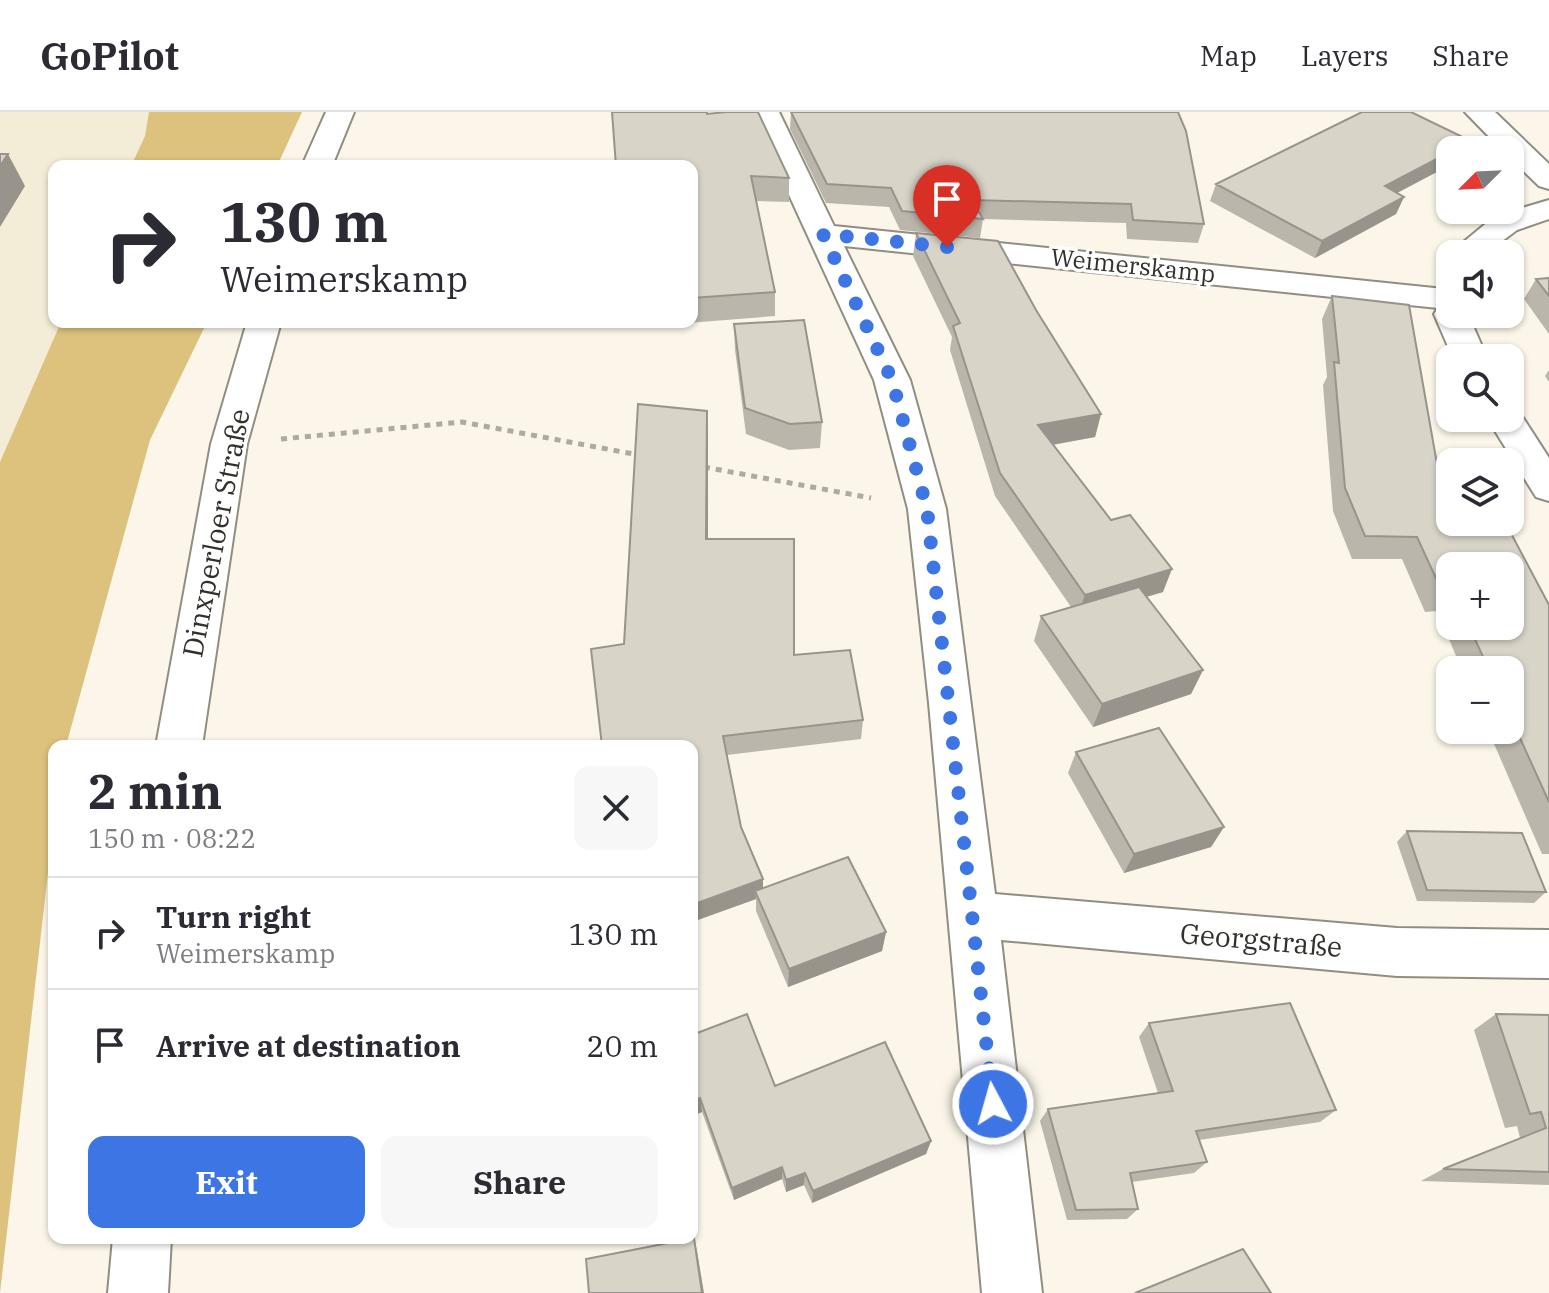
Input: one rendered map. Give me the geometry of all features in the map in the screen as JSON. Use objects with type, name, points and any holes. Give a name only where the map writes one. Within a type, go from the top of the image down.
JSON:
[{"type":"street","points":[[320,160],[340,112]]},
{"type":"street","points":[[765,112],[892,380],[927,509],[1012,1293]]},
{"type":"street","points":[[1479,112],[1549,180]]},
{"type":"street","points":[[1484,240],[1506,223],[1549,209]]},
{"type":"street","name":"Weimerskamp","points":[[823,234],[1436,299]]},
{"type":"street","name":"Dinxperloer Straße","points":[[180,740],[229,444],[262,328]]},
{"type":"street","points":[[1514,432],[1549,488]]},
{"type":"street","name":"Georgstraße","points":[[973,915],[1397,952],[1549,954]]},
{"type":"street","points":[[138,1293],[142,1244]]},
{"type":"path","points":[[229,444],[462,422],[648,457]]},
{"type":"path","points":[[694,466],[927,509]]},
{"type":"shaded area","points":[[0,112],[149,112],[145,136],[134,160],[48,160],[48,328],[58,328],[0,462]]},
{"type":"shaded area","points":[[149,112],[302,112],[280,160],[134,160],[145,136]]},
{"type":"shaded area","points":[[58,328],[204,328],[150,440],[68,740],[48,740],[48,873],[0,1293],[0,462]]},
{"type":"building","points":[[612,112],[758,112],[789,178],[751,176],[775,292],[698,298],[698,160],[616,160]]},
{"type":"building","points":[[791,112],[1178,112],[1186,131],[1204,224],[1133,220],[1131,204],[972,200],[983,219],[902,211],[891,188],[827,184]]},
{"type":"building","points":[[1362,112],[1411,112],[1461,136],[1436,136],[1436,159],[1385,186],[1404,197],[1322,241],[1216,184]]},
{"type":"building","points":[[0,154],[8,154],[0,166]]},
{"type":"building","points":[[916,233],[998,241],[1036,310],[1101,414],[1038,425],[1111,520],[1130,515],[1172,569],[1085,595],[1000,473],[953,326],[960,323]]},
{"type":"building","points":[[1549,278],[1549,296],[1536,279]]},
{"type":"building","points":[[1332,296],[1409,305],[1436,458],[1436,536],[1512,536],[1521,552],[1436,552],[1436,578],[1417,537],[1365,536],[1345,488],[1334,362],[1339,363]]},
{"type":"building","points":[[804,320],[822,422],[790,424],[745,408],[734,324]]},
{"type":"building","points":[[638,404],[707,411],[706,539],[794,539],[794,655],[850,650],[863,720],[723,736],[741,827],[763,879],[698,903],[698,740],[601,740],[591,649],[624,644]]},
{"type":"building","points":[[1524,558],[1549,605],[1549,802],[1523,744],[1524,656],[1483,656],[1475,640],[1524,640]]},
{"type":"building","points":[[1139,587],[1203,670],[1102,704],[1041,616]]},
{"type":"building","points":[[1159,728],[1224,827],[1134,854],[1076,752]]},
{"type":"building","points":[[1407,831],[1522,833],[1546,892],[1427,890]]},
{"type":"building","points":[[848,857],[886,932],[789,969],[755,891]]},
{"type":"building","points":[[1290,1003],[1336,1110],[1196,1131],[1207,1162],[1130,1173],[1138,1209],[1076,1210],[1048,1109],[1173,1091],[1149,1023]]},
{"type":"building","points":[[747,1014],[775,1086],[885,1042],[931,1141],[813,1191],[805,1173],[786,1180],[782,1167],[732,1188],[698,1099],[698,1033]]},
{"type":"building","points":[[1496,1014],[1549,1015],[1549,1172],[1443,1169],[1546,1128],[1541,1112],[1530,1114]]},
{"type":"building","points":[[663,1244],[695,1244],[702,1293],[589,1293],[586,1259]]},
{"type":"building","points":[[1243,1249],[1271,1293],[1135,1293]]},
{"type":"route","points":[[947,247],[823,234],[892,380],[927,509],[951,703],[993,1104]]}]
